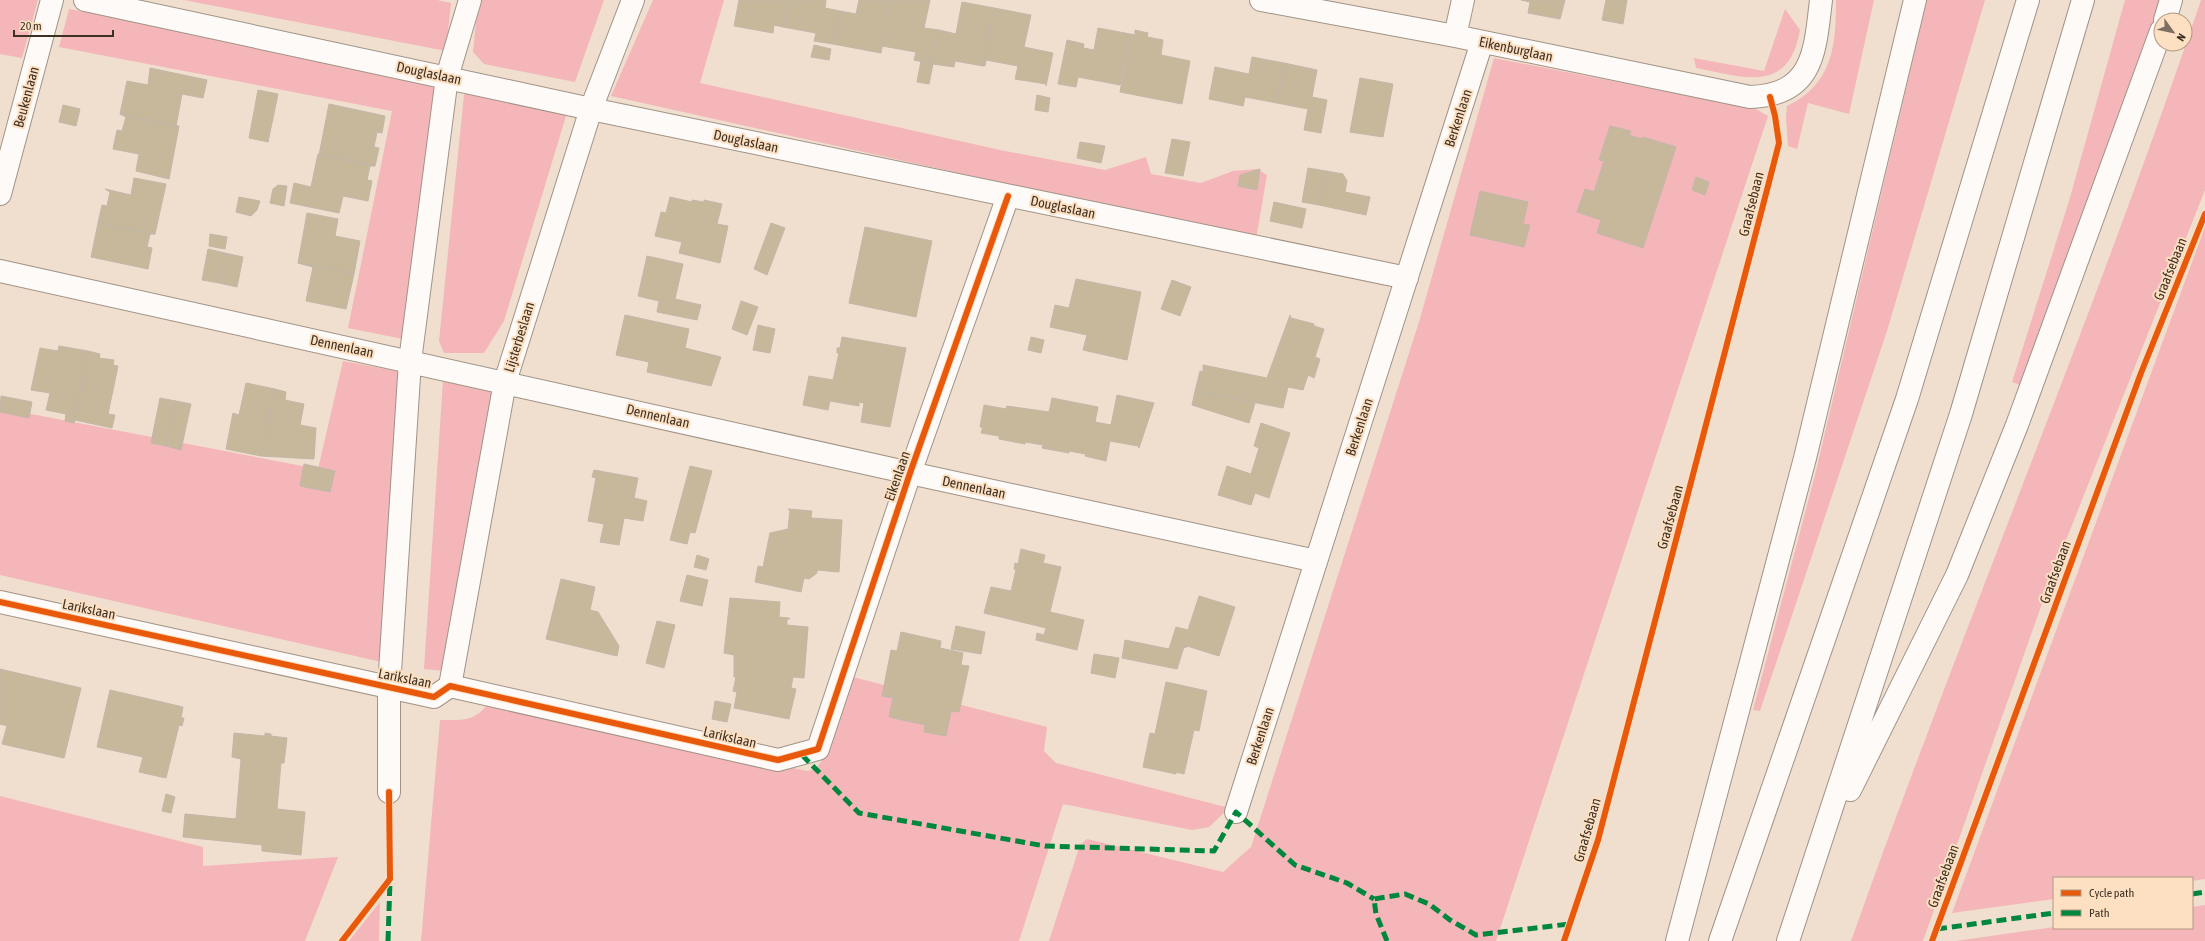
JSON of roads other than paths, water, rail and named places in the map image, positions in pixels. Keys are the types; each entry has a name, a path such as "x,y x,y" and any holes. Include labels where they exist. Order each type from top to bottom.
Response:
{"main road":[{"name":"Beukenlaan","path":"0,194 52,0"},
{"name":"Douglaslaan","path":"85,0 591,109 1407,278"},
{"path":"389,687 410,361 447,77 470,0"},
{"name":"Lijsterbeslaan","path":"450,686 505,382 591,109 634,0"},
{"name":"Eikenburglaan","path":"1262,0 1455,36 1750,97 1770,97 1784,90 1804,74 1812,58 1821,0"},
{"path":"1455,36 1463,0"},
{"path":"1677,941 1805,458 1915,0"},
{"path":"1720,941 1907,399 2028,0"},
{"path":"1788,941 1961,414 2082,0"},
{"path":"2167,12 2171,0"},
{"name":"Berkenlaan","path":"1236,812 1482,42"},
{"path":"1816,859 1957,575 2017,425 2153,52"},
{"name":"Eikenlaan","path":"802,755 818,749 910,473 1008,196"},
{"name":"Dennenlaan","path":"0,271 910,473 1316,561"},
{"name":"Larikslaan","path":"0,602 434,697 450,686 778,760 802,755"},
{"name":"Larikslaan","path":"389,687 389,792"}]}
